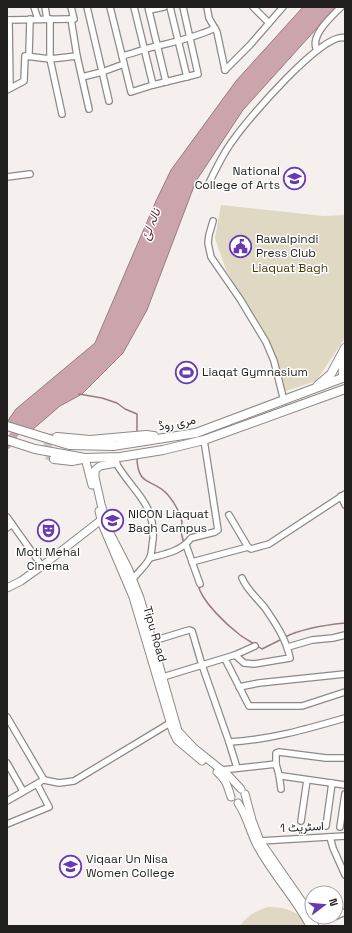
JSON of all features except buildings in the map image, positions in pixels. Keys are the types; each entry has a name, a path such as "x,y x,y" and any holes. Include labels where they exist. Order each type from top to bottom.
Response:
{"main road":[{"path":"310,391 331,374 345,348"},
{"path":"344,378 342,374 345,352"},
{"name":"مری روڈ","path":"7,426 69,445 113,446 129,440 169,438 196,433 344,378"},
{"name":"مری روڈ","path":"7,440 30,448 85,458 130,458 204,440 345,389"},
{"path":"57,437 90,440 129,440"},
{"path":"54,459 78,461 85,458"},
{"name":"Tipu Road","path":"85,458 101,520 133,597 170,723 177,740 224,778 229,788 231,797"},
{"path":"130,458 116,463 100,466 95,470 95,477 101,504 110,532 133,579 140,598 178,731 194,748 222,770 243,791 260,841 304,904"},
{"path":"7,588 21,581 42,566 101,520"},
{"path":"243,791 235,789 232,791 232,801 238,803 243,810 257,846 310,926"},
{"path":"238,803 243,801 243,791"}],"street":[{"path":"34,7 38,19"},
{"path":"45,7 49,19 50,58 62,114"},
{"path":"71,7 74,19 71,19 77,56 89,109"},
{"path":"87,7 109,101"},
{"path":"110,7 131,92 198,74 183,7"},
{"path":"134,7 153,85"},
{"path":"164,7 149,9 166,82"},
{"path":"170,7 187,77"},
{"path":"207,7 209,18 217,32 225,70 283,7"},
{"path":"253,7 269,23"},
{"path":"317,50 315,40 320,30 341,7"},
{"path":"71,19 8,20 8,89 24,81 26,56 50,58 77,56"},
{"path":"30,20 30,54"},
{"path":"122,56 157,46 178,42 215,28"},
{"path":"208,184 218,163 233,139 284,80 317,50 335,38 341,36 345,38"},
{"path":"82,77 124,64"},
{"path":"7,177 30,174"},
{"path":"213,221 208,243 211,257 240,298 266,342 274,361 284,401"},
{"path":"150,558 178,549 186,545 191,538 218,530 204,440"},
{"path":"116,463 125,478 139,493 149,510 153,525 150,558 133,579"},
{"path":"192,562 248,547 251,549 268,544 343,495 345,505"},
{"path":"229,515 248,547"},
{"path":"7,517 10,526 42,566"},
{"path":"186,545 200,584"},
{"path":"235,655 244,663 254,664 290,658 288,647 284,638 265,608 245,585 242,578"},
{"path":"153,641 191,630 237,768"},
{"path":"288,647 312,640 345,635"},
{"path":"163,677 225,659 255,646"},
{"path":"225,659 248,704 251,706 302,706 345,692"},
{"path":"239,687 259,683 345,674"},
{"path":"7,717 44,780"},
{"path":"229,742 250,741 301,731 345,718"},
{"path":"7,801 22,791 44,780 59,783 74,781 170,723"},
{"path":"281,789 276,764 276,753 279,752 326,758 345,758"},
{"path":"7,764 22,791"},
{"path":"222,770 276,764"},
{"path":"279,775 345,785"},
{"path":"301,821 307,780"},
{"path":"326,826 332,783"},
{"path":"7,824 49,807 37,784"},
{"path":"340,827 345,794"},
{"name":"اسٹریٹ 1","path":"260,841 345,836"},
{"path":"330,837 333,848 345,875"}],"green space":[{"name":"Liaquat Bagh","path":"221,205 323,216 345,215 345,336 316,381 286,391 276,359 245,301 226,270 215,238"},
{"path":"268,907 286,909 296,913 304,921 304,925 308,926 240,926 252,914"}],"water":[{"path":"303,7 336,7 243,110 196,181 147,310 123,353 82,394 60,406 25,436 7,428 7,422 16,409 95,343 156,201 171,170 236,81"}],"waterway":[{"path":"79,394 102,398 117,403 125,409 137,414 137,434"},
{"name":"نالہ لئ","path":"7,445 21,424"},
{"path":"137,457 140,474 147,481 163,490 170,498 180,515 182,522 181,532 184,544"},
{"path":"198,585 204,599 216,613 245,639 262,649 282,639"},
{"path":"285,637 307,629 345,623"}],"tunnel":[{"path":"54,437 50,438 48,441 47,455 54,459"}],"place":[{"name":"National College of Arts","path":"295,178"},
{"name":"Rawalpindi Press Club","path":"240,246"},
{"name":"Liaqat Gymnasium","path":"186,372"},
{"name":"NICON Liaquat Bagh Campus","path":"113,521"},
{"name":"Moti Mehal Cinema","path":"48,531"},
{"name":"Viqaar Un Nisa Women College","path":"70,866"}]}
